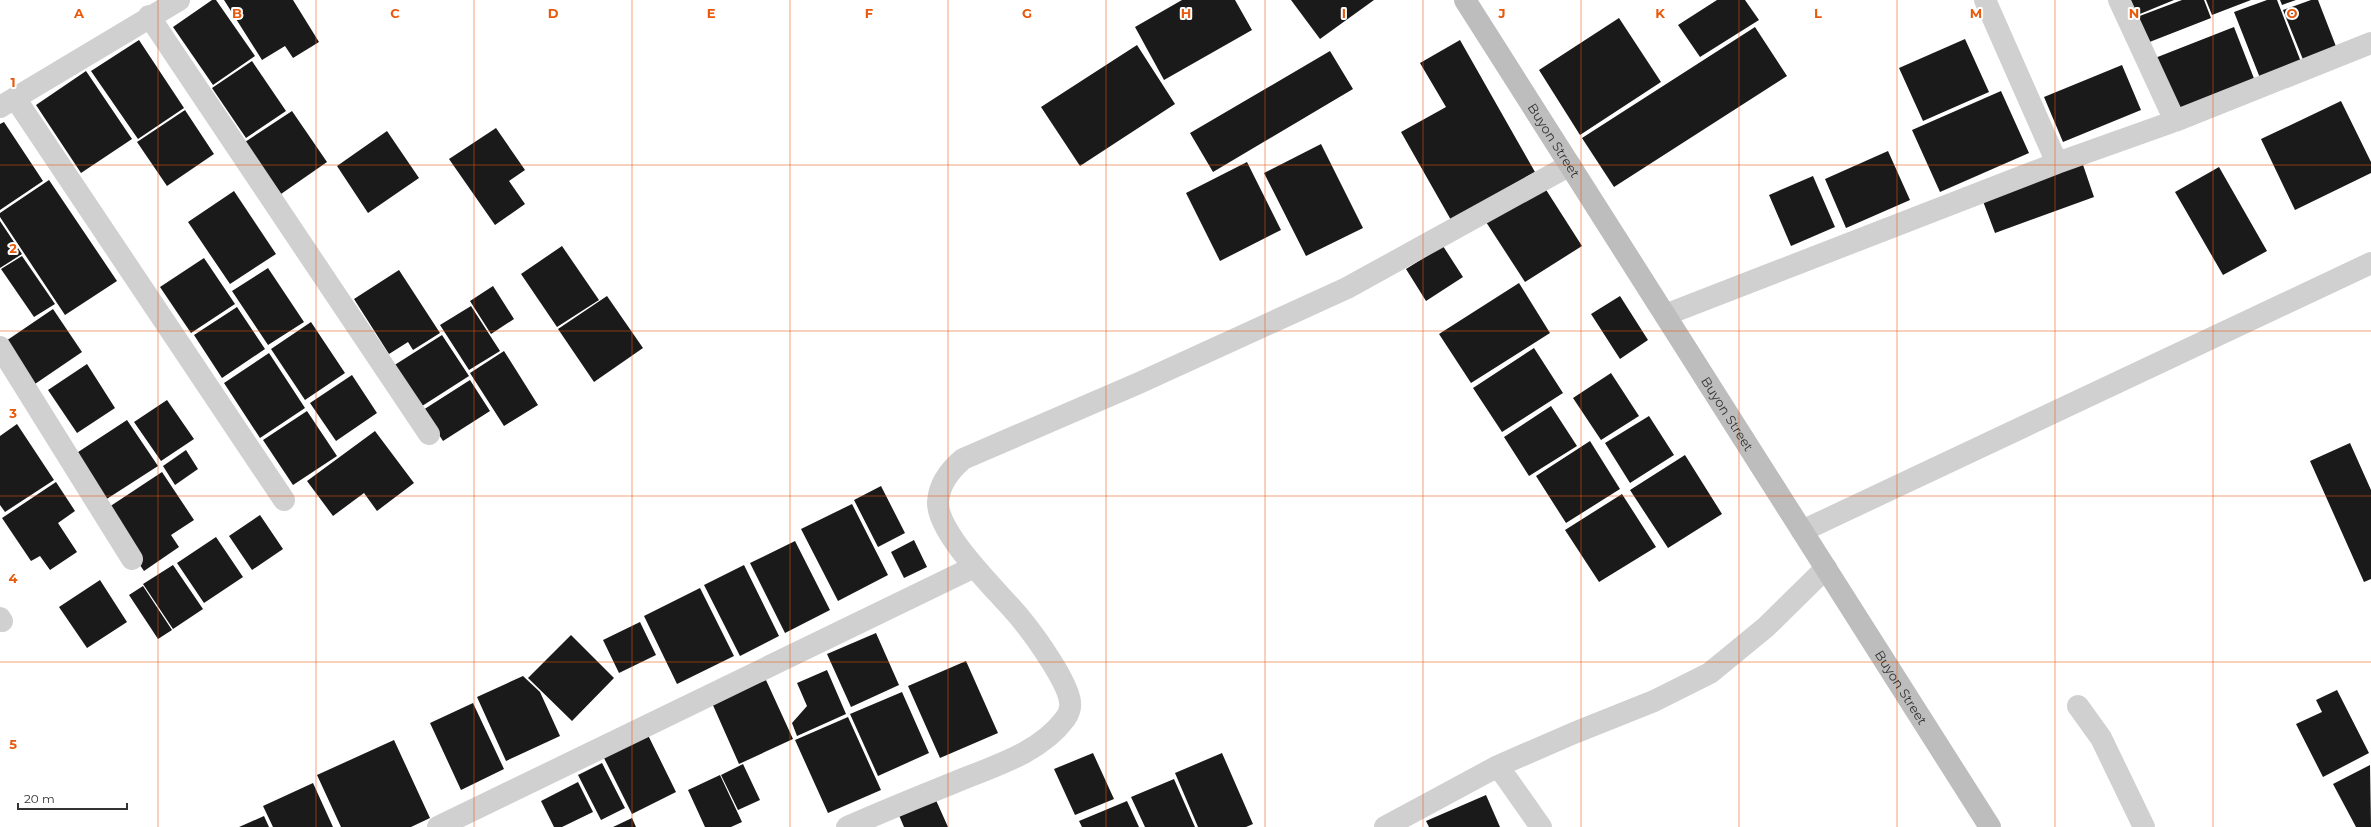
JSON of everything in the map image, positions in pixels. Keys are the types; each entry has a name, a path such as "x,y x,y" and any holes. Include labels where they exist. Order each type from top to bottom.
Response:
{"main road":[{"name":"Buyon Street","path":"1465,0 1990,827"}],"street":[{"path":"179,0 149,16 8,102 284,500"},
{"path":"1985,0 2057,163"},
{"path":"2119,0 2175,121"},
{"path":"149,16 429,434"},
{"path":"1665,315 2057,163 2175,121 2371,43"},
{"path":"847,827 1019,755 1050,735 1066,718 1070,703 1055,668 1021,619 974,567 942,521 938,503 943,483 952,468 963,459 1139,383 1347,288 1570,165"},
{"path":"1802,531 2371,263"},
{"path":"0,347 132,558"},
{"path":"438,827 974,567"},
{"path":"1385,827 1498,766 1574,733 1654,701 1710,673 1766,627 1826,568"},
{"path":"2078,706 2101,738 2144,827"},
{"path":"1498,766 1541,827"}],"building":[{"path":"212,0 216,0 255,56 213,85 173,27"},
{"path":"224,0 293,0 319,42 293,58 285,46 262,60"},
{"path":"1182,0 1235,0 1252,30 1164,80 1135,27"},
{"path":"1291,0 1374,0 1320,39"},
{"path":"1717,0 1745,0 1759,20 1700,57 1678,25"},
{"path":"2129,0 2174,0 2135,16"},
{"path":"2182,0 2204,0 2211,18 2147,43 2137,17"},
{"path":"2206,0 2251,0 2212,15"},
{"path":"2267,0 2277,0 2301,62 2260,78 2234,12"},
{"path":"2280,0 2296,0 2282,5"},
{"path":"2311,0 2318,0 2337,49 2304,62 2283,10"},
{"path":"1619,18 1661,82 1580,135 1539,70"},
{"path":"1755,27 1787,76 1614,187 1582,138"},
{"path":"2234,27 2255,81 2176,111 2155,58"},
{"path":"1965,39 1989,92 1923,121 1899,68"},
{"path":"139,40 184,108 138,139 91,71"},
{"path":"1460,40 1535,172 1451,220 1401,132 1446,107 1420,63"},
{"path":"1137,45 1175,104 1080,166 1041,107"},
{"path":"1330,51 1353,89 1213,172 1190,133"},
{"path":"252,61 286,111 246,138 212,88"},
{"path":"2122,65 2141,110 2063,142 2044,97"},
{"path":"86,71 132,139 81,173 36,105"},
{"path":"2001,91 2029,153 1940,192 1912,130"},
{"path":"2341,101 2371,162 2371,173 2295,210 2261,139"},
{"path":"185,110 214,154 167,186 137,142"},
{"path":"292,111 327,162 281,194 245,142"},
{"path":"4,122 43,181 0,210 0,124"},
{"path":"496,128 525,170 509,181 525,204 495,225 449,159"},
{"path":"387,131 419,178 368,213 337,166"},
{"path":"1321,144 1363,228 1306,256 1264,173"},
{"path":"1888,151 1910,200 1846,228 1825,179"},
{"path":"2081,159 2094,197 1995,233 1981,196"},
{"path":"1247,162 1281,230 1220,261 1186,193"},
{"path":"2219,167 2267,251 2223,275 2175,192"},
{"path":"1813,176 1835,227 1791,246 1769,195"},
{"path":"49,180 117,281 65,315 0,217 0,213"},
{"path":"1543,185 1582,246 1525,282 1486,222"},
{"path":"234,191 276,254 230,284 188,222"},
{"path":"0,221 22,254 0,268"},
{"path":"562,246 599,300 557,327 521,274"},
{"path":"1443,246 1463,277 1426,301 1406,269"},
{"path":"22,256 55,304 34,317 1,269"},
{"path":"204,258 235,304 191,333 160,287"},
{"path":"268,268 304,322 268,345 232,291"},
{"path":"399,270 440,333 413,350 408,342 389,354 354,299"},
{"path":"1519,283 1550,333 1471,383 1439,334"},
{"path":"493,286 514,319 491,334 470,301"},
{"path":"607,296 643,348 594,382 558,329"},
{"path":"1620,296 1648,340 1620,359 1591,314"},
{"path":"471,306 500,351 469,370 440,325"},
{"path":"237,307 265,349 222,378 194,335"},
{"path":"53,309 82,352 32,386 3,343"},
{"path":"311,322 345,373 305,400 271,349"},
{"path":"442,335 469,376 419,408 393,366"},
{"path":"1534,348 1563,393 1502,432 1473,388"},
{"path":"504,351 538,405 504,426 470,373"},
{"path":"269,353 305,408 260,438 224,383"},
{"path":"87,364 115,408 77,433 48,390"},
{"path":"1611,373 1639,416 1601,440 1573,398"},
{"path":"352,375 377,413 336,441 310,403"},
{"path":"470,380 490,411 443,441 423,410"},
{"path":"167,400 194,439 161,461 134,422"},
{"path":"1551,406 1577,446 1529,476 1504,437"},
{"path":"307,411 337,456 293,485 263,440"},
{"path":"1649,416 1674,455 1630,483 1605,443"},
{"path":"127,420 158,466 102,502 72,456"},
{"path":"17,424 54,480 5,512 0,505 0,436"},
{"path":"375,431 414,483 377,511 364,493 333,516 307,481"},
{"path":"1590,441 1620,489 1566,523 1536,476"},
{"path":"2350,443 2371,490 2371,579 2364,582 2310,461"},
{"path":"186,450 198,469 175,485 163,466"},
{"path":"1685,455 1722,514 1668,548 1630,490"},
{"path":"162,472 194,520 171,535 179,547 144,571 103,511"},
{"path":"56,482 75,511 58,523 77,552 50,570 40,556 31,561 2,518"},
{"path":"881,486 905,533 878,547 854,500"},
{"path":"1622,494 1656,547 1599,582 1565,530"},
{"path":"852,504 888,575 838,601 801,529"},
{"path":"260,515 283,549 252,570 229,536"},
{"path":"216,537 243,577 204,603 177,563"},
{"path":"914,540 927,567 904,578 891,552"},
{"path":"795,541 830,610 785,633 750,563"},
{"path":"173,565 203,609 173,629 143,584"},
{"path":"744,565 779,636 740,656 704,585"},
{"path":"100,580 127,622 87,648 59,607"},
{"path":"143,586 172,630 158,639 129,595"},
{"path":"700,588 734,656 677,684 644,616"},
{"path":"640,622 656,655 619,673 603,640"},
{"path":"876,633 899,685 851,707 827,654"},
{"path":"571,635 614,678 572,721 528,678"},
{"path":"966,661 998,733 940,758 908,686"},
{"path":"827,670 846,714 797,736 792,723 807,706 797,683"},
{"path":"523,676 540,692 560,736 506,761 477,697"},
{"path":"766,680 793,739 739,764 712,703"},
{"path":"2337,690 2369,753 2323,777 2296,724 2322,712 2316,700"},
{"path":"902,692 929,753 878,776 850,714"},
{"path":"473,703 504,769 461,790 430,723"},
{"path":"848,717 881,790 828,813 795,740"},
{"path":"646,731 676,792 632,814 601,752"},
{"path":"394,740 430,818 411,827 341,827 317,775"},
{"path":"1093,753 1114,799 1075,815 1054,769"},
{"path":"1222,753 1253,824 1246,827 1198,827 1175,773"},
{"path":"602,763 625,808 601,820 578,775"},
{"path":"743,764 760,800 738,810 721,775"},
{"path":"2370,765 2371,827 2356,827 2333,784"},
{"path":"720,775 742,822 731,827 705,827 688,790"},
{"path":"1174,779 1195,827 1145,827 1131,797"},
{"path":"578,782 593,812 562,827 554,827 541,801"},
{"path":"313,783 333,827 273,827 263,806"},
{"path":"1486,795 1500,827 1429,827 1426,821"},
{"path":"935,798 948,827 904,827 898,813"},
{"path":"1127,801 1139,827 1082,827 1079,821"},
{"path":"264,816 269,827 239,827"},
{"path":"632,818 636,827 613,827"}]}
